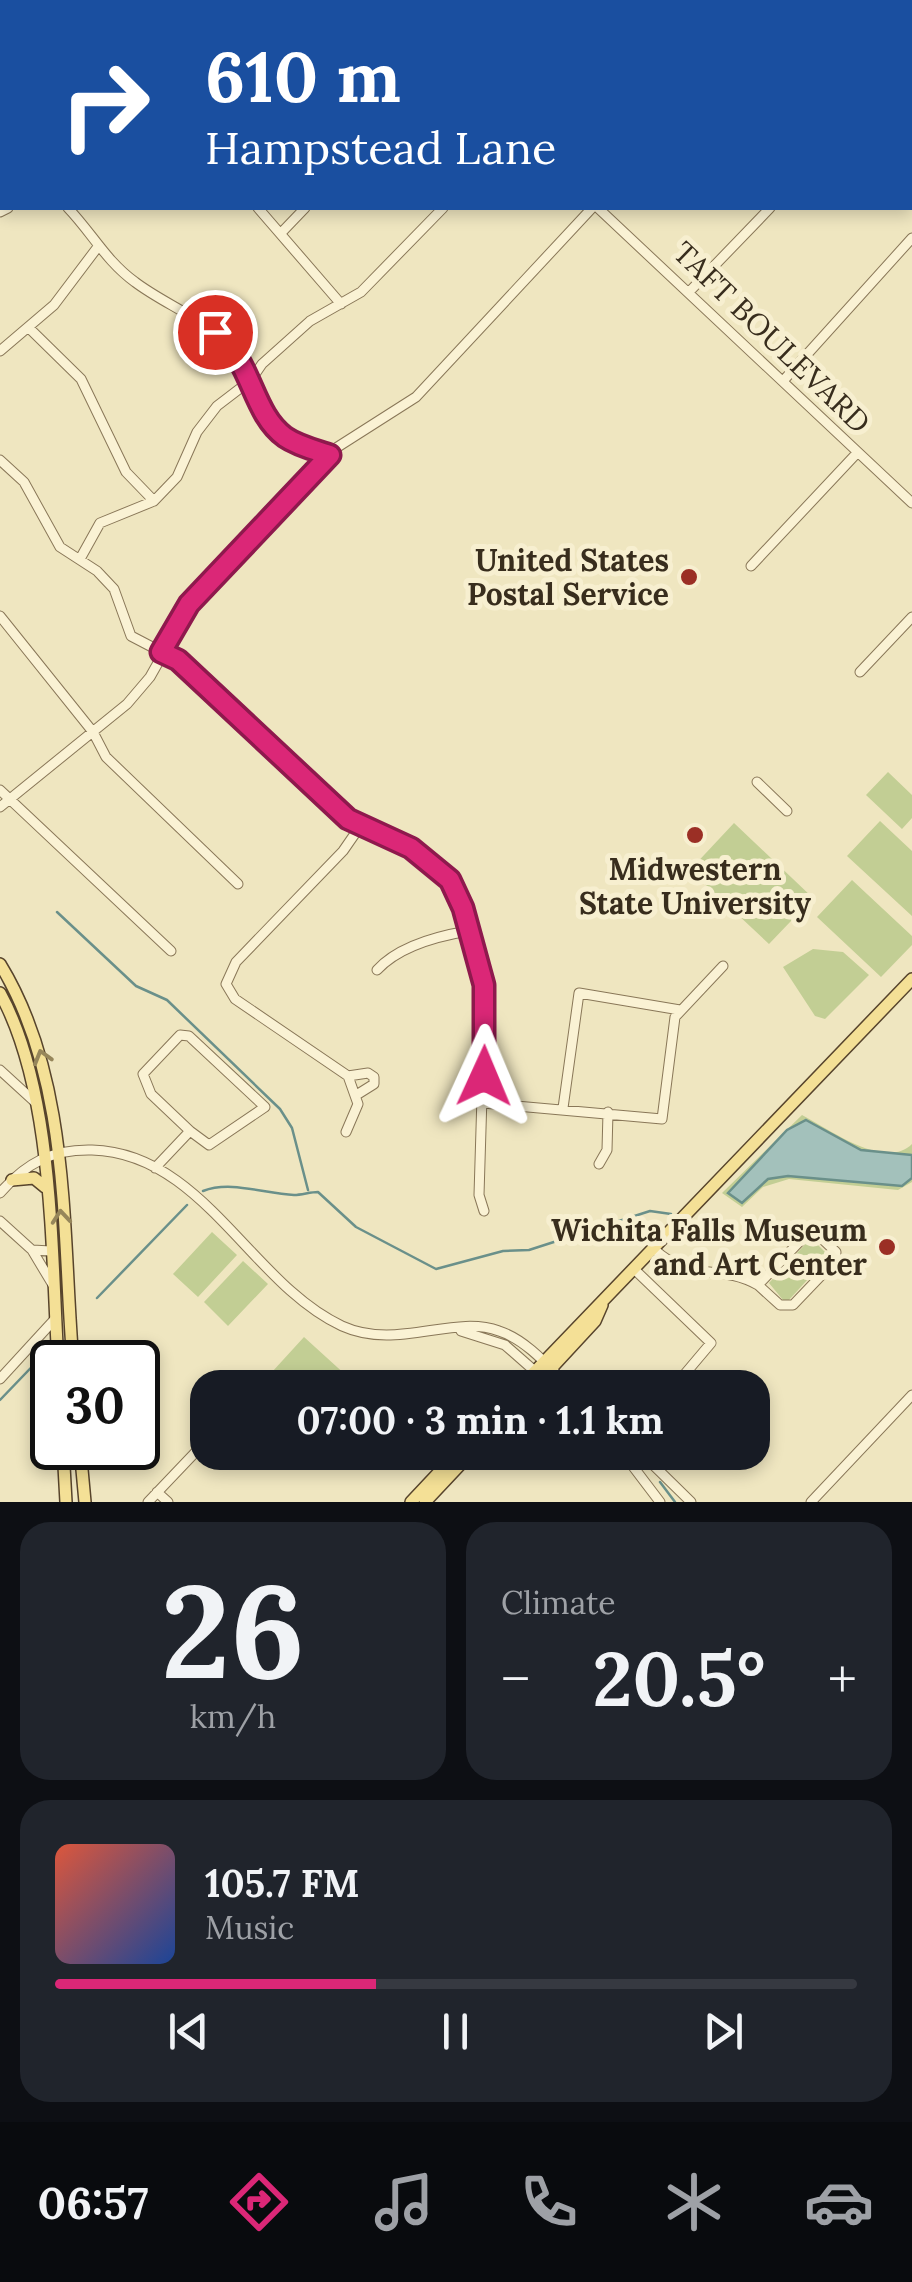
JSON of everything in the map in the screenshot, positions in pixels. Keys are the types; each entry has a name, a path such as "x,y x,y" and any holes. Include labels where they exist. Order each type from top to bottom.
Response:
{"main road":[{"path":"0,964 44,1064 56,1153 57,1250 53,1285 56,1340"},
{"path":"543,1369 595,1321 602,1304 912,979"},
{"path":"13,987 0,995 22,1044 36,1104 45,1187 71,1340"},
{"path":"12,1180 34,1178 45,1187"},
{"path":"64,1470 66,1502"},
{"path":"82,1470 85,1502"},
{"path":"425,1502 446,1470"},
{"path":"411,1502 451,1470"}],"street":[{"path":"69,210 97,248 132,280 223,338 252,380 256,401 279,432 330,455"},
{"path":"260,210 341,304"},
{"path":"281,234 303,210"},
{"path":"80,559 100,524 154,500 177,477 197,432 217,406 252,380 262,364 310,321 361,292 441,210"},
{"path":"0,807 127,704 150,676 189,604 354,433 397,412 416,397 593,210"},
{"name":"TAFT BOULEVARD","path":"597,210 912,503"},
{"path":"688,292 768,210"},
{"path":"783,381 912,238"},
{"path":"0,351 68,290 97,248"},
{"path":"29,328 89,391 126,472 154,500"},
{"path":"751,566 857,453"},
{"path":"0,460 30,492 54,540 119,596 131,636 178,660 348,819 387,834 438,868 454,886 485,997 479,1195 484,1210"},
{"path":"0,616 93,732 106,757 238,884"},
{"path":"860,672 912,617"},
{"path":"757,782 788,812"},
{"path":"0,790 172,951"},
{"path":"358,1094 348,1076 235,999 226,984 236,962 343,851 361,825"},
{"path":"377,970 385,961 431,940 468,931"},
{"path":"483,1103 662,1119 672,1026 680,1010 723,966"},
{"path":"563,1108 579,993 680,1010"},
{"path":"180,1034 189,1036 266,1107 209,1145 190,1131 151,1094 142,1074 180,1034"},
{"path":"0,1070 36,1104"},
{"path":"346,1132 358,1094 374,1084 374,1077 348,1076"},
{"path":"599,1164 606,1150 608,1112"},
{"path":"155,1168 190,1131"},
{"path":"0,1193 42,1158 56,1153 105,1150 155,1168 180,1184 306,1301 334,1322 384,1336 458,1330 505,1346 543,1369"},
{"path":"0,1221 32,1250 53,1285"},
{"path":"654,1249 686,1272 724,1271 758,1285 780,1306 793,1305 835,1261 836,1252 816,1233 807,1235 758,1285"},
{"path":"32,1250 57,1250"},
{"path":"635,1270 711,1342 688,1370"},
{"path":"1,1375 55,1319"},
{"path":"810,1502 912,1395"},
{"path":"148,1502 190,1458"},
{"path":"636,1470 660,1502"},
{"path":"658,1470 691,1502"},
{"path":"157,1492 168,1502"}],"green space":[{"path":"888,772 912,795 912,818 902,829 866,795"},
{"path":"880,821 912,851 912,916 847,856"},
{"path":"734,823 813,898 769,944 690,870"},
{"path":"852,880 912,936 912,945 881,977 817,917"},
{"path":"813,949 843,952 869,975 825,1019 815,1016 783,967"},
{"path":"802,1115 872,1150 901,1151 912,1144 912,1182 898,1190 789,1179 763,1187 742,1207 722,1193"},
{"path":"212,1232 237,1255 198,1297 173,1274"},
{"path":"811,1238 829,1256 788,1301 783,1300 769,1283"},
{"path":"243,1261 268,1284 228,1326 204,1302"},
{"path":"304,1337 340,1370 274,1370"}],"water":[{"path":"806,1120 861,1150 912,1155 912,1178 902,1186 788,1176 768,1179 742,1203 728,1193 787,1130"}],"waterway":[{"path":"57,912 136,986 167,1000 280,1109 292,1128 308,1190"},
{"path":"203,1191 225,1187 294,1195 318,1192 356,1227 436,1269 503,1251 529,1250 650,1211 671,1214"},
{"path":"97,1298 187,1205"},
{"path":"0,1400 30,1369"},
{"path":"660,1482 675,1502"}],"place":[{"name":"United States Postal Service","path":"689,577"},
{"name":"Midwestern State University","path":"695,835"},
{"name":"Wichita Falls Museum and Art Center","path":"887,1247"}],"route":[{"path":"215,332 231,347 252,380 256,401 279,432 330,455 189,604 161,652 178,660 348,819 411,848 450,880 463,908 484,985 484,1076"}]}
